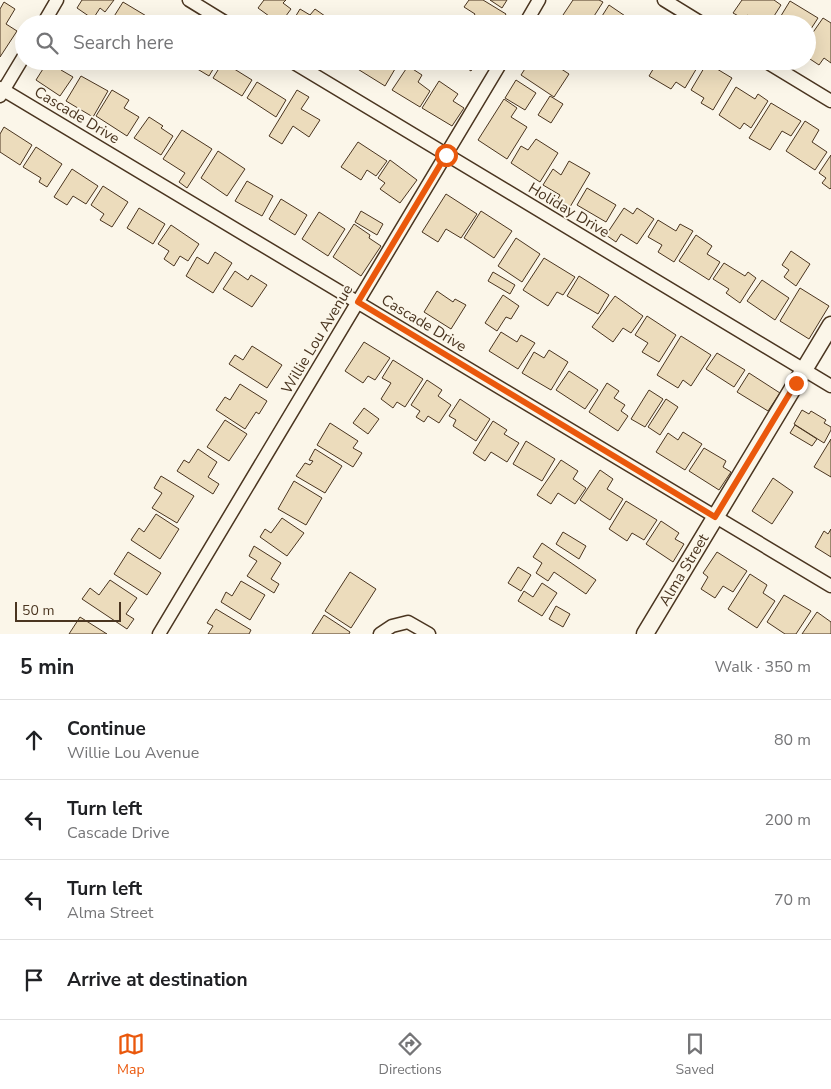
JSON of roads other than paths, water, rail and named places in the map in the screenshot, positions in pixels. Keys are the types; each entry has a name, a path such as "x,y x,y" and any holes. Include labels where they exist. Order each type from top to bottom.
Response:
{"street":[{"path":"48,15 57,0"},
{"path":"189,0 213,15"},
{"path":"530,15 539,0"},
{"path":"664,0 688,15"},
{"path":"1,91 15,70"},
{"name":"Holiday Drive","path":"306,70 831,386"},
{"name":"Willie Lou Avenue","path":"159,634 497,70"},
{"path":"781,70 831,101"},
{"name":"Cascade Drive","path":"1,91 358,302 831,586"},
{"name":"Alma Street","path":"645,634 831,324"},
{"path":"380,634 392,626 408,622 429,634"}]}
